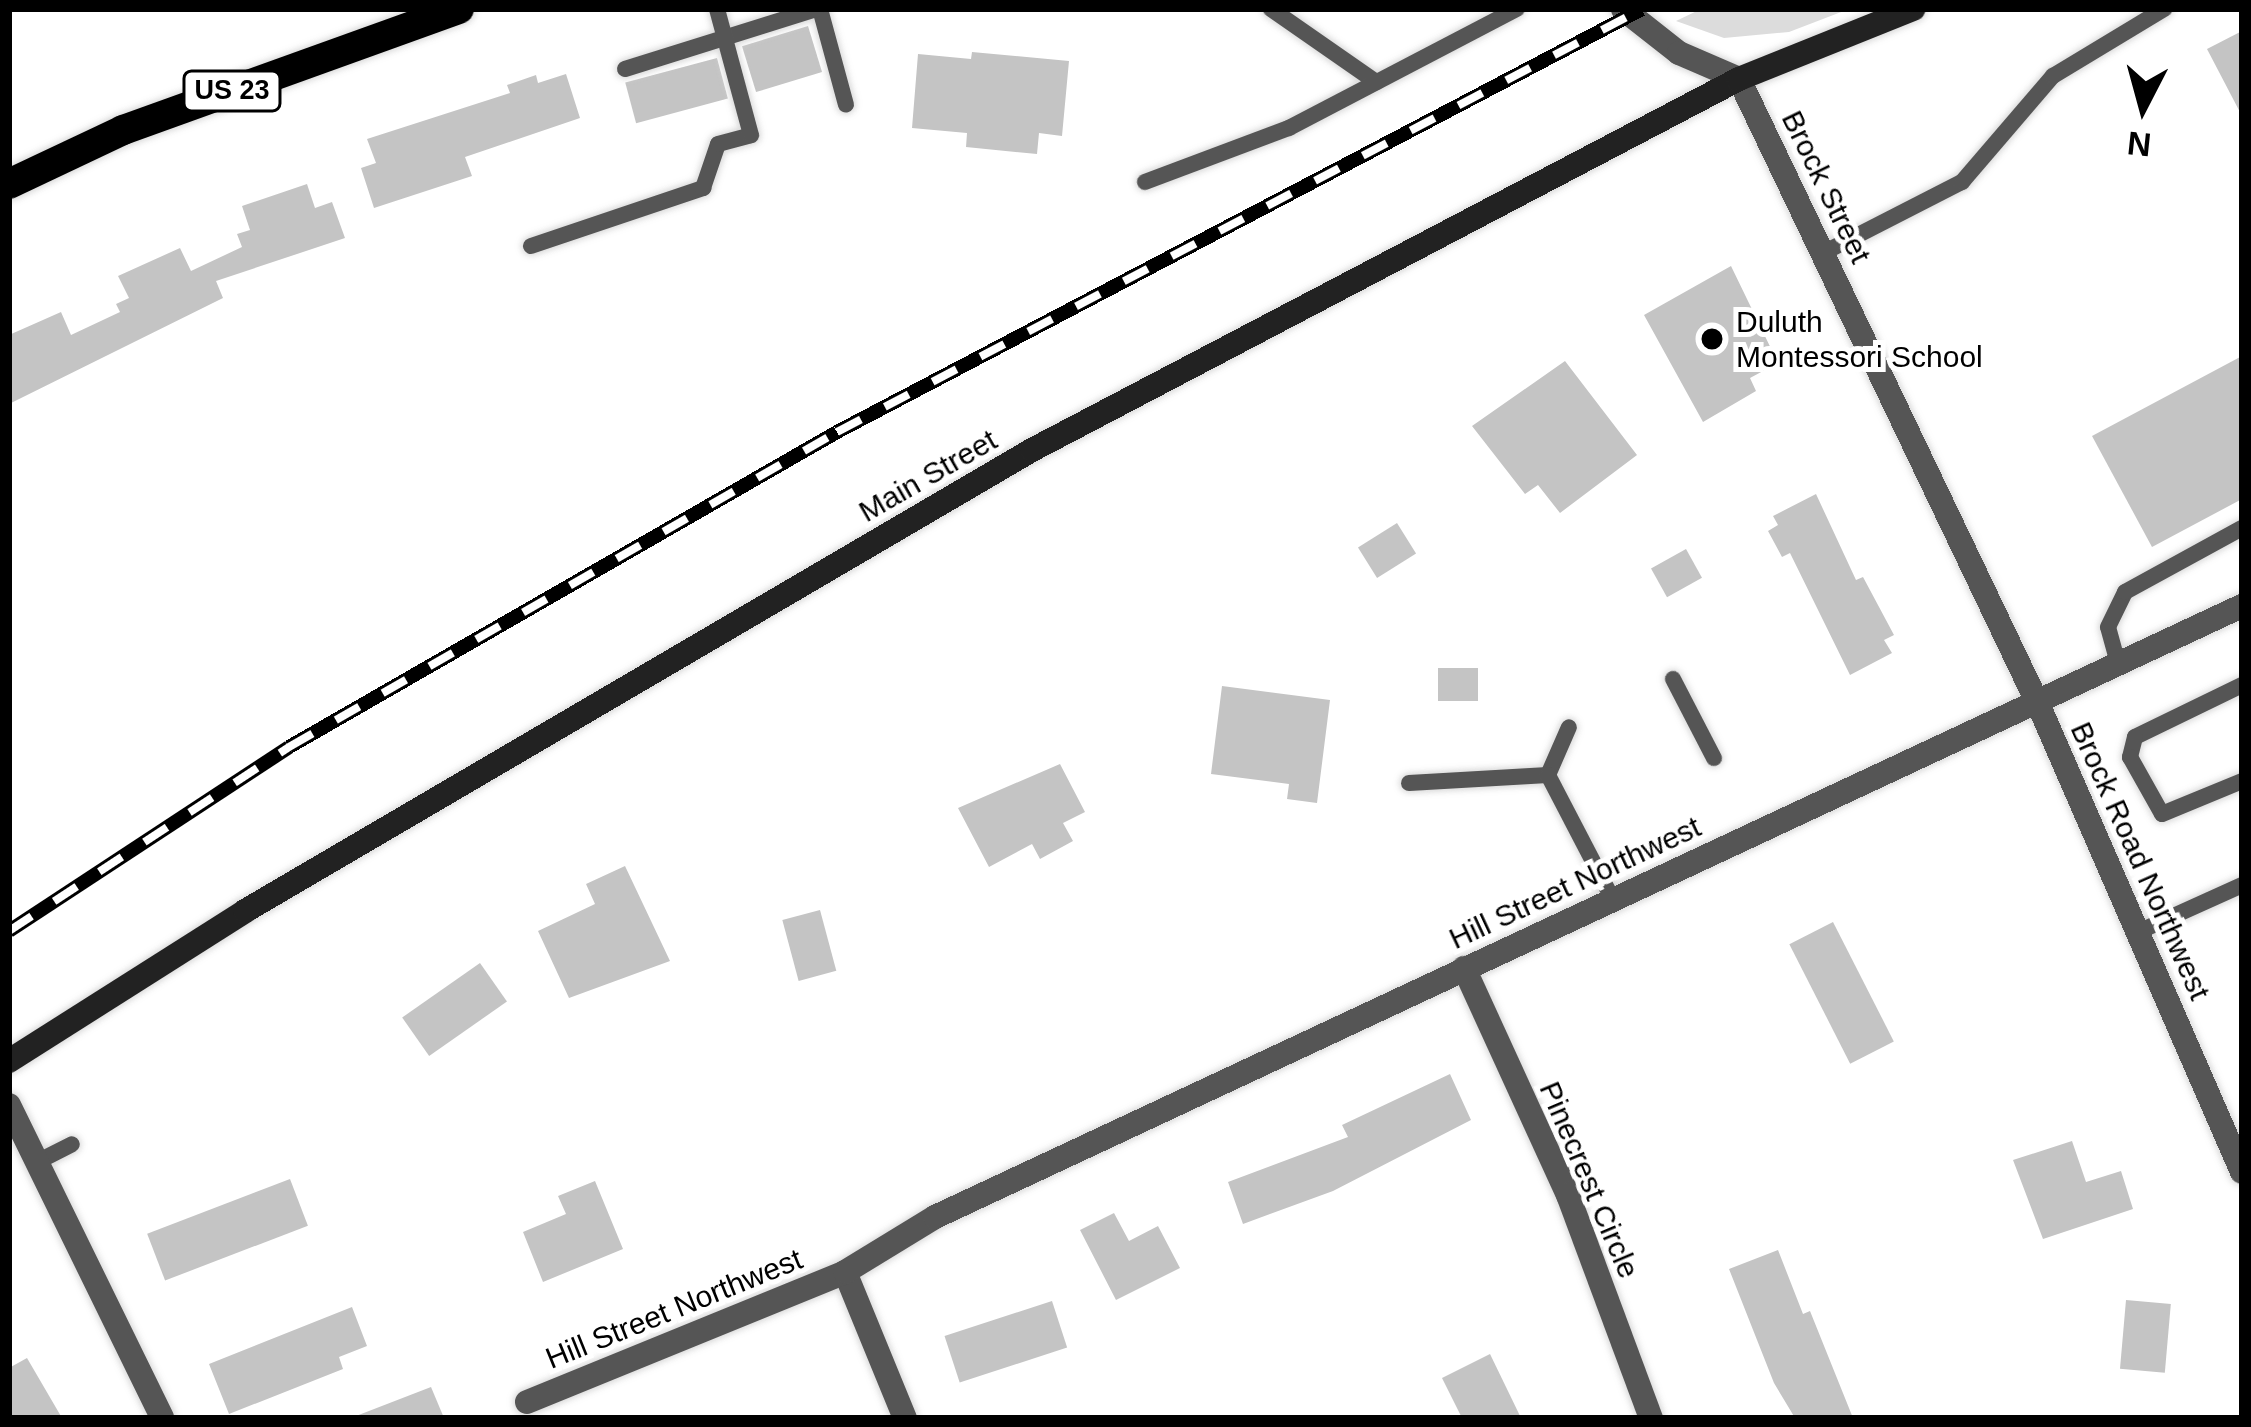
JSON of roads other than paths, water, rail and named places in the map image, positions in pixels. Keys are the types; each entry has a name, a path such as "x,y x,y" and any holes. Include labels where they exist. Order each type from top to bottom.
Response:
{"main road":[{"name":"US 23","path":"9,184 123,130 459,9"}],"street":[{"path":"1623,9 1678,53 1739,79"},
{"name":"Main Street","path":"9,1061 245,911 1032,450 1739,79 1913,9"},
{"name":"Brock Street","path":"1739,79 2039,706"},
{"name":"Hill Street Northwest","path":"526,1402 845,1272 935,1216 1612,898 2039,706 2242,606"},
{"name":"Brock Road Northwest","path":"2039,706 2242,1172"},
{"name":"Pinecrest Circle","path":"1464,968 1568,1195 1651,1418"},
{"path":"9,1105 163,1418"},
{"path":"845,1272 905,1418"}],"lane":[{"path":"531,245 703,188 718,144 751,135 717,9"},
{"path":"626,69 818,9 846,105"},
{"path":"1271,9 1376,82"},
{"path":"1144,182 1289,128 1517,9"},
{"path":"1825,253 1962,182 2053,76 2164,9"},
{"path":"2119,667 2108,627 2125,592 2242,528"},
{"path":"1673,679 1714,758"},
{"path":"2242,685 2135,737 2130,757 2162,814 2242,781"},
{"path":"1548,775 1569,728"},
{"path":"1548,775 1612,898"},
{"path":"1409,783 1548,775"},
{"path":"2138,932 2242,885"},
{"path":"38,1162 72,1144"}],"railway":[{"path":"9,931 289,747 837,432 1642,9"}],"place":[{"name":"Duluth Montessori School","path":"1712,339"}]}
